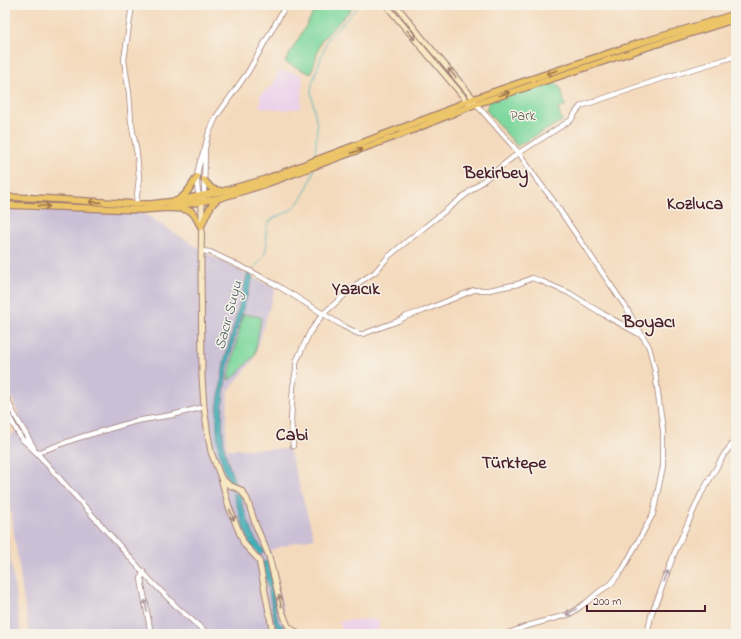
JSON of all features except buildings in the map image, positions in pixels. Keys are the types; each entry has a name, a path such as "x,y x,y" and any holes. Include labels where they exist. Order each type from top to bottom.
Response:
{"main road":[{"path":"386,5 467,101"},
{"path":"396,5 475,101"},
{"path":"167,208 320,164 408,132 516,84 636,44 736,14"},
{"path":"5,197 136,204 176,202 201,198 220,198 264,185 309,166 326,157 441,113 467,101 475,101 736,19"},
{"path":"176,202 187,192 197,177"},
{"path":"204,180 212,189 223,191"},
{"path":"201,198 202,377 204,407 211,452 229,507 244,544 259,560 272,628 277,634"},
{"path":"200,228 206,215 216,200 220,198"},
{"path":"5,205 141,210 167,208 183,209 191,211 200,228"},
{"path":"220,478 234,488 241,490 247,499 256,526 269,556 282,611 288,626 298,634"},
{"path":"226,498 228,493 234,488"}],"street":[{"path":"132,5 124,60 139,178 136,204"},
{"path":"201,198 204,180 205,148 208,135 216,117 248,72 286,5"},
{"path":"293,446 291,420 296,362 310,332 323,314 357,284 375,272 389,256 519,153 571,120 581,106 736,56"},
{"path":"475,101 519,153 574,230 621,299 643,335 649,347 655,371 664,431 663,466 653,514 623,570 611,584 570,614 508,633"},
{"path":"201,198 197,177 201,156 205,148"},
{"path":"201,251 210,252 253,272 359,334 363,334 398,321 407,316 474,290 489,290 518,284 532,278 569,293 603,314 643,335"},
{"path":"5,393 13,412 37,453"},
{"path":"37,453 78,438 136,421 172,415 204,407"},
{"path":"5,409 21,438 37,453 180,610 208,634"},
{"path":"647,634 652,612 674,554 701,494 725,453 736,440"},
{"path":"143,571 141,579 151,634"}],"shaded area":[{"path":"280,70 303,75 301,108 283,110 260,107 260,95 273,85"},
{"path":"5,210 138,210 210,255 275,289 254,359 228,392 226,449 289,449 314,538 270,550 286,622 300,634 29,634 5,474 5,442 22,424 5,380"},
{"path":"5,520 21,634 5,634"},
{"path":"370,619 380,622 376,634 343,634 339,621"}],"green space":[{"path":"318,5 355,5 321,41 311,74 285,62"},
{"name":"Park","path":"553,80 561,89 565,106 558,109 562,121 517,146 486,110 489,101"},
{"path":"243,314 261,317 255,355 235,376 228,380"}],"water":[{"path":"248,273 253,277 230,360 225,382 223,403 222,425 224,446 235,484 230,482 224,469 220,451 217,410 224,363"},
{"path":"234,493 241,494 242,504 255,539 265,551 259,555 250,543"},
{"path":"267,560 273,586 278,622 292,634 284,634 275,624 262,563"}],"waterway":[{"name":"Sacır Suyu","path":"315,158 317,126 311,91 312,84 329,37 360,5"},
{"name":"Sacır Suyu","path":"253,269 264,255 266,246 266,230 268,224 275,218 289,211 298,203 311,180 314,169"},
{"name":"Sacır Suyu","path":"217,412 216,431 218,447 228,481"},
{"name":"Sacır Suyu","path":"230,487 249,544 259,554 263,562"},
{"name":"Sacır Suyu","path":"278,628 283,634"}],"district":[{"name":"Bekirbey","path":"496,172"},
{"name":"Kozluca","path":"695,203"},
{"name":"Yazıcık","path":"356,288"},
{"name":"Boyacı","path":"649,321"},
{"name":"Cabi","path":"292,434"},
{"name":"Türktepe","path":"514,462"}]}
